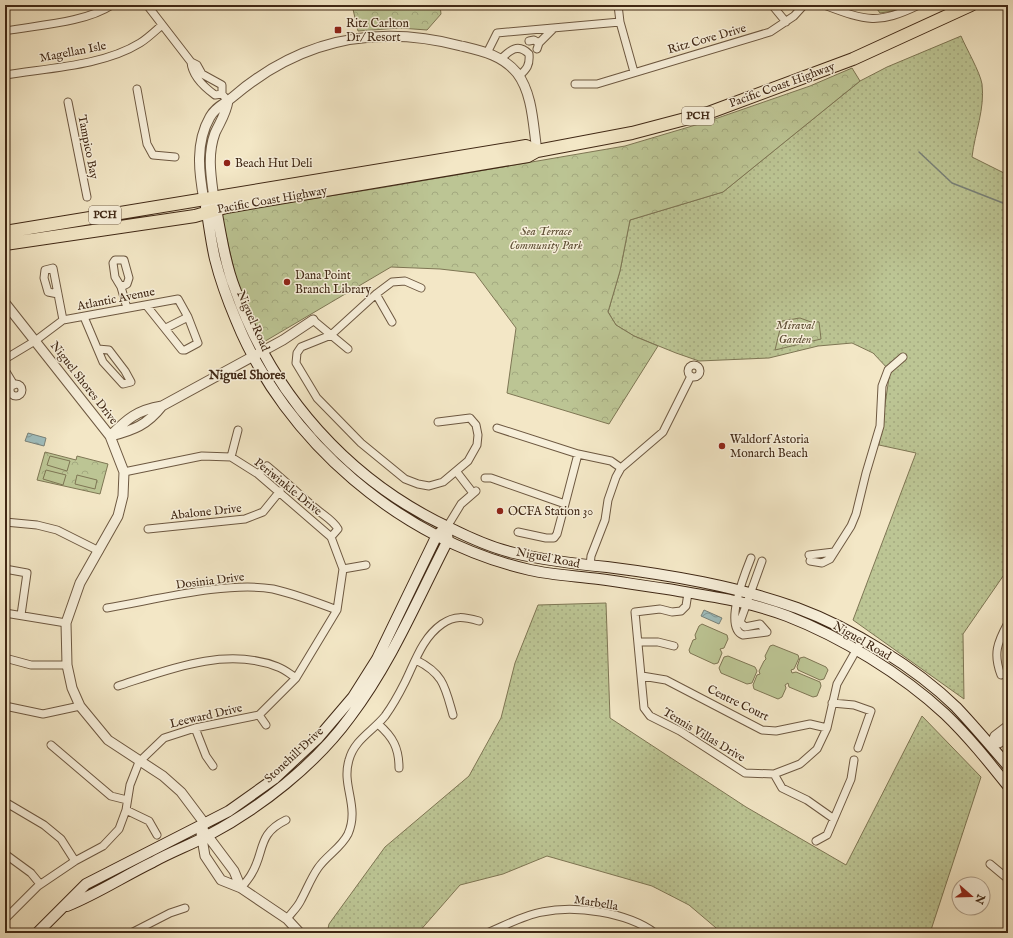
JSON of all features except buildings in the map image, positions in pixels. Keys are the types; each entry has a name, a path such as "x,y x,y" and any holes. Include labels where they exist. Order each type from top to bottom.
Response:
{"highway":[{"name":"Pacific Coast Highway","path":"5,232 192,200 210,205 378,175 528,156 537,151 632,133 708,113 853,59 971,5"},
{"name":"Pacific Coast Highway","path":"5,244 196,216 210,205"}],"main road":[{"name":"Niguel Road","path":"210,205 234,288 258,353 280,402 303,430 362,488 386,505 462,548 495,560 531,570 724,597 787,616 834,637 915,689 944,714 982,753 1008,786"},
{"name":"Niguel Road","path":"258,353 331,445 368,478 419,513 472,538 512,552 745,592 798,608 845,629 908,668 939,692 956,708 991,745 1008,766"},
{"name":"Stonehill Drive","path":"37,933 86,884 202,826 247,800 274,779 318,738 352,697 377,659 437,534 447,527"},
{"path":"447,527 448,540"},
{"name":"Stonehill Drive","path":"61,908 88,897 139,869 205,837 262,802 288,782 322,750 350,718 383,670 448,540"},
{"path":"982,753 991,745"}],"street":[{"path":"5,30 97,14 112,5"},
{"path":"147,5 191,62 197,65 200,76 206,88 215,95 222,94"},
{"path":"618,5 620,22 634,72"},
{"path":"772,5 786,22"},
{"name":"Ritz Cove Drive","path":"575,84 596,84 770,32 786,22 804,5"},
{"path":"824,5 865,19 877,19 898,15 919,5"},
{"path":"487,53 497,33 545,30 620,22"},
{"name":"Magellan Isle","path":"5,76 96,60 119,53 140,43 162,25"},
{"path":"501,59 512,49 532,47 553,29"},
{"path":"519,76 529,64 532,47 545,30"},
{"path":"210,205 200,173 200,148 210,117 217,107 228,102 266,74 289,61 327,44 359,37 397,35 429,38 487,53 501,59 519,76 528,94 537,151"},
{"path":"200,76 213,79 222,85 222,94 228,102"},
{"path":"206,88 213,79"},
{"path":"137,89 147,144 150,151 153,155 175,158"},
{"name":"Tampico Bay","path":"68,102 87,197"},
{"path":"421,288 405,282 392,282 376,294 331,335 306,344 297,353 296,363 317,398 360,443 405,480 429,486 443,482 468,461 477,445 478,435 476,425 470,418 438,422"},
{"path":"121,287 126,308"},
{"path":"58,294 63,320"},
{"path":"376,294 392,322"},
{"name":"Atlantic Avenue","path":"5,359 35,341 63,320 178,299 188,317 198,343 184,351 166,328"},
{"name":"Niguel Shores Drive","path":"5,302 110,436 124,472 123,496 118,516 80,583 66,623 67,665 72,688 80,706 108,740 139,762 163,776 182,792 202,826"},
{"path":"146,305 166,328 188,317"},
{"path":"84,317 103,362 123,384 131,382 125,371 109,350 98,350"},
{"path":"110,436 124,422 145,409 162,406 258,353 313,320 348,349"},
{"path":"809,558 834,552 851,526 856,514 880,426 882,386 888,370 903,357"},
{"path":"5,370 14,385"},
{"path":"590,566 591,556 605,520 610,491 621,468 663,432 691,376"},
{"path":"497,428 578,454 611,461 621,468"},
{"path":"231,458 238,430"},
{"path":"518,532 546,538 554,538 558,534 578,454"},
{"name":"Periwinkle Drive","path":"124,472 202,456 231,458 258,474 280,491 331,537 343,569"},
{"path":"258,474 267,466 294,488 335,524 338,529 331,537"},
{"name":"Stonehill Drive","path":"447,527 461,504 474,492 456,471"},
{"path":"485,478 491,478 565,504"},
{"name":"Abalone Drive","path":"148,529 245,519 263,512 280,491"},
{"path":"5,522 37,525 57,530 99,550"},
{"path":"742,602 740,618 742,626 748,627 760,624 767,632 747,636 739,633 734,625 734,619 745,592 751,558"},
{"path":"745,592 762,561"},
{"path":"343,569 366,565"},
{"path":"5,569 27,573 21,615"},
{"name":"Leeward Drive","path":"6,916 40,884 75,861 103,846 119,829 126,810 130,786 139,762 164,738 196,728 259,715 296,678 337,610 343,569"},
{"name":"Dosinia Drive","path":"107,608 214,590 247,587 272,589 300,596 337,610"},
{"name":"Tennis Villas Drive","path":"688,593 686,606 681,611 672,612 660,609 635,612 644,708 650,716 680,731 745,773 774,774 800,764 817,750 827,728 837,684 862,640"},
{"path":"5,613 66,623"},
{"path":"287,919 301,901 319,866 340,846 347,836 352,822 353,812 346,771 349,758 355,745 378,724 396,700 424,642 432,632 442,623 451,618 460,616 479,621"},
{"path":"1005,673 996,661 997,649 1001,636 1008,623"},
{"path":"639,642 658,642 674,646"},
{"path":"5,658 31,665 67,665"},
{"path":"118,686 174,667 227,659 257,661 279,667 296,678"},
{"path":"416,660 429,667 440,677 453,715"},
{"name":"Centre Court","path":"642,676 666,680 762,730 776,731 810,724 827,728"},
{"path":"832,703 854,705 872,711 858,748"},
{"path":"5,706 43,714 80,706"},
{"path":"259,715 266,725"},
{"path":"378,724 390,734 396,744 399,756 399,768"},
{"path":"991,745 994,736 1008,726"},
{"path":"196,728 206,756 213,766"},
{"path":"991,745 999,743 1008,735"},
{"path":"51,745 111,796 127,800"},
{"path":"816,841 827,835 851,779 854,760"},
{"path":"774,774 782,788 807,800 834,819"},
{"path":"5,802 44,824 62,840 75,861"},
{"path":"126,810 149,821 157,835"},
{"path":"240,888 252,873 266,835 276,825 286,820"},
{"path":"202,826 205,837 205,856 221,880 240,888 287,919 300,933"},
{"path":"205,837 234,871 240,888"},
{"path":"5,854 31,873 40,884"},
{"path":"990,864 1008,878"},
{"path":"131,933 184,908"},
{"name":"Marbella","path":"487,933 541,912 573,909 612,914 647,927 655,933"}],"green space":[{"path":"352,5 440,5 441,14 427,30 400,28 358,31"},
{"path":"874,5 909,5 899,10 880,13"},
{"path":"961,36 981,79 983,93 972,157 1008,175 1008,569 963,634 964,699 853,620 916,453 879,445 890,371 873,353 852,343 818,346 769,358 699,361 634,336 616,325 608,312 620,271 630,220 723,192 860,81 887,67"},
{"name":"Sea Terrace Community Park","path":"852,68 860,81 723,192 630,220 620,271 608,312 616,325 634,336 658,346 609,424 507,393 516,328 475,273 440,269 391,267 262,343 241,300 221,213 380,188 625,146 709,121 810,86"},
{"name":"Miraval Garden","path":"800,318 811,322 819,322 821,339 775,350 782,321"},
{"path":"45,452 76,460 77,456 108,464 100,494 37,480"},
{"path":"50,456 70,461 67,471 47,465"},
{"path":"46,470 66,475 63,485 43,479"},
{"path":"77,475 97,480 95,489 75,484"},
{"path":"606,603 610,718 746,807 846,865 922,716 981,777 930,933 722,933 689,905 652,886 547,856 503,874 460,885 418,933 327,933 329,924 385,847 469,776 501,718 515,663 538,605"},
{"path":"702,624 727,635 728,639 724,648 720,649 722,653 718,663 714,664 690,653 689,650 693,640 696,639 695,635 699,626"},
{"path":"773,645 798,655 799,658 794,669 791,670 792,673 796,672 820,682 821,686 817,696 813,697 789,687 788,683 785,685 786,688 782,697 778,699 754,689 753,685 757,675 760,674 759,671 766,659 765,656 770,646"},
{"path":"728,656 755,667 757,671 752,683 747,684 721,673 719,668 724,657"},
{"path":"804,657 826,667 828,670 824,679 820,680 798,670 797,667 800,658"}],"water":[{"path":"28,433 46,438 44,446 25,441"},
{"path":"704,610 722,618 719,624 701,616"}],"waterway":[{"path":"919,152 952,183 1008,205"}],"place":[{"name":"Ritz Carlton Dr/ Resort","path":"338,30"},
{"name":"Beach Hut Deli","path":"227,163"},
{"name":"Dana Point Branch Library","path":"287,282"},
{"name":"Waldorf Astoria Monarch Beach","path":"722,446"},
{"name":"OCFA Station 30","path":"500,511"}],"district":[{"name":"Niguel Shores","path":"247,375"}]}
